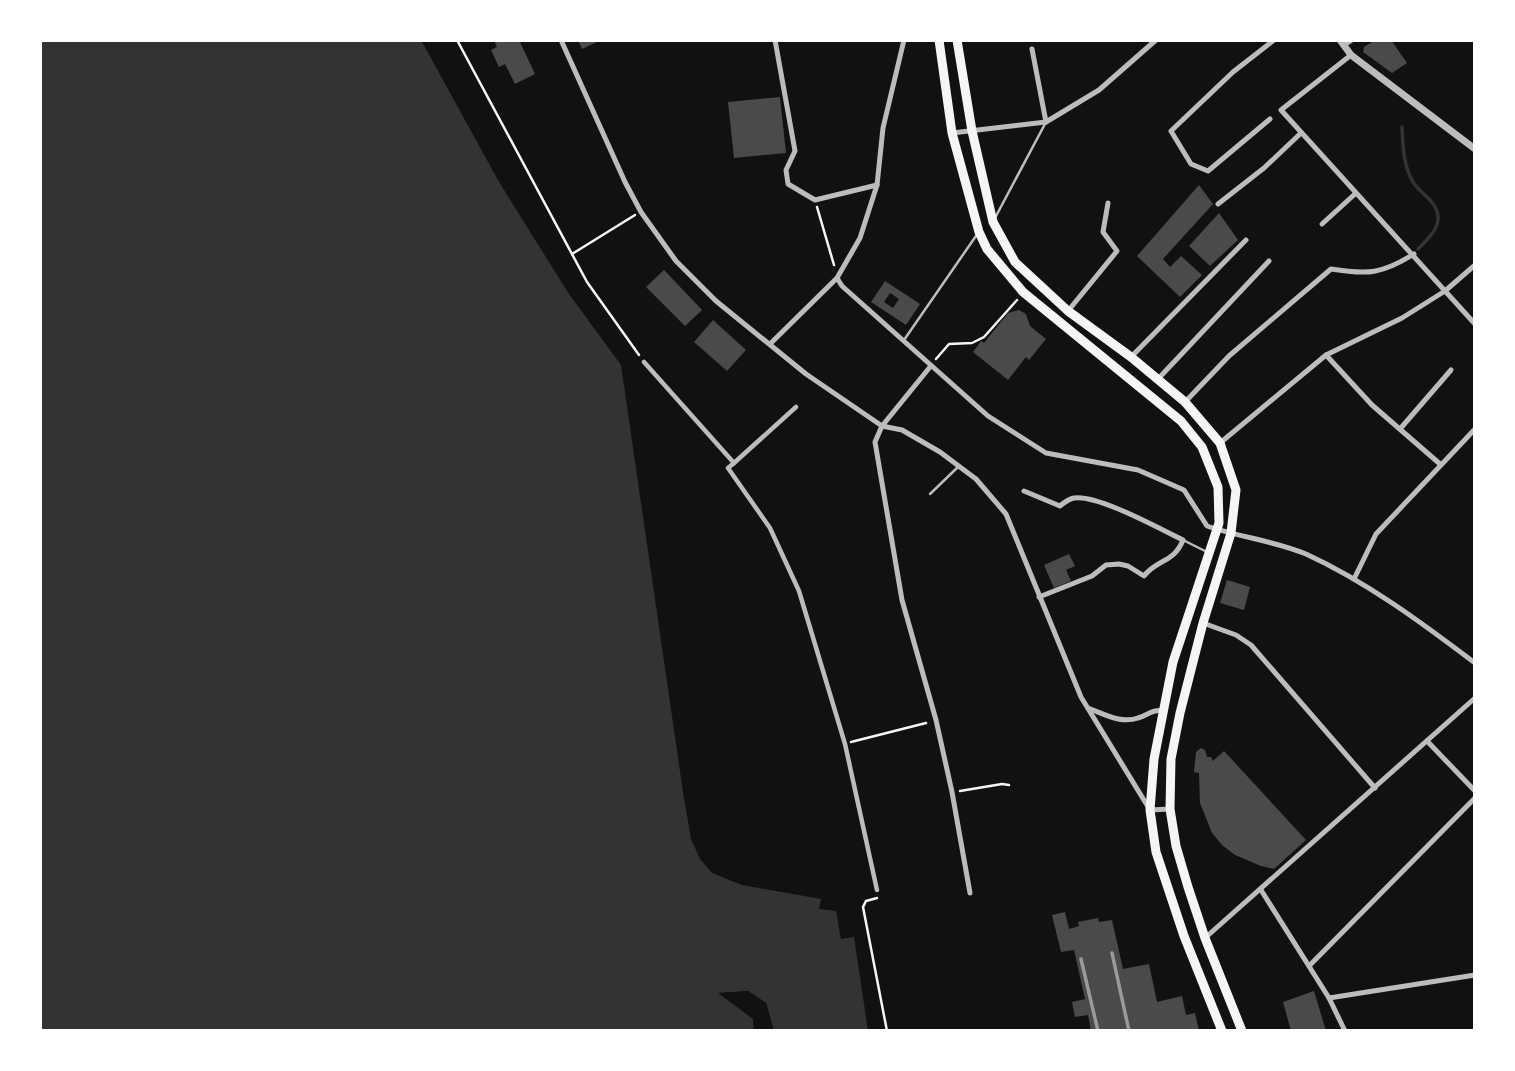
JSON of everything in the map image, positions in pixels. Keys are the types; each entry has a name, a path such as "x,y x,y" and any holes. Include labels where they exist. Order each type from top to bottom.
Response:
{"main road":[{"path":"939,40 952,133 979,232 987,249 1023,292 1181,421 1202,447 1218,487 1219,523 1176,653 1154,759 1150,810 1156,852 1184,936 1222,1031"},
{"path":"957,40 972,131 993,222 1015,262 1068,311 1185,402 1220,443 1236,490 1231,533 1203,623 1180,713 1171,760 1170,808 1176,846 1205,938 1242,1031"}],"street":[{"path":"561,40 595,120 641,212 676,261 716,301 806,374 882,426 902,430 940,452 976,479 1006,514 1088,708 1150,810 1170,808"},
{"path":"775,40 795,151 786,170 788,184 815,200 877,185"},
{"path":"770,344 837,278 860,238 877,185 883,128 904,40"},
{"path":"952,133 1046,122 1099,90 1156,40"},
{"path":"1270,119 1208,172 1191,164 1171,131 1233,72 1274,40"},
{"path":"1352,40 1343,43 1352,55 1475,149"},
{"path":"1032,49 1046,122"},
{"path":"1352,55 1281,110 1475,324"},
{"path":"1218,204 1264,168 1301,133"},
{"path":"1322,224 1356,193"},
{"path":"1068,311 1117,251 1103,232 1108,203"},
{"path":"1131,358 1246,240"},
{"path":"1185,402 1229,356 1331,269 1363,274 1393,267 1414,254"},
{"path":"1158,379 1269,261"},
{"path":"1220,443 1326,355 1402,318 1445,291 1475,265"},
{"path":"837,278 842,286 903,343 988,416 1046,453 1138,470 1184,490 1207,526 1304,553 1354,579 1427,627 1475,663"},
{"path":"1326,355 1372,405 1440,464"},
{"path":"644,362 734,463"},
{"path":"930,367 882,426 875,442 902,600 936,720 971,893"},
{"path":"1400,429 1451,370"},
{"path":"796,407 728,468 770,528 799,591 845,744 877,890"},
{"path":"1354,579 1376,534 1474,431"},
{"path":"1024,491 1060,506 1070,498 1079,497 1099,502 1183,540 1174,556 1150,567 1144,576 1128,566 1106,565 1092,576 1039,597"},
{"path":"1203,623 1236,635 1251,645 1375,788"},
{"path":"1205,938 1475,698"},
{"path":"1088,708 1121,720 1134,720 1154,709 1164,710"},
{"path":"1427,741 1475,791"},
{"path":"1310,965 1475,798"},
{"path":"1261,890 1310,965 1345,1031"},
{"path":"1329,998 1475,975"}],"lane":[{"path":"993,222 1046,122"},
{"path":"903,343 979,232"},
{"path":"930,494 959,466"},
{"path":"1183,540 1209,552"}],"path":[{"path":"457,40 571,255 602,305 644,362"},
{"path":"815,200 837,278"},
{"path":"571,255 641,212"},
{"path":"930,367 949,344 972,343 984,337 1023,292"},
{"path":"845,744 936,720"},
{"path":"952,792 1009,785"},
{"path":"879,898 866,901 863,907 887,1031"}],"shaded area":[{"path":"40,40 421,40 499,182 569,294 621,365 683,792 691,839 700,859 712,873 742,885 821,899 819,909 836,911 841,939 854,937 868,1031 774,1031 766,1003 748,991 720,993 753,1019 754,1031 40,1031"}],"pier":[{"path":"748,991 766,1003 774,1031 770,1031 763,1005 747,995 728,996 755,1017 757,1031 754,1031 753,1019 718,993"}],"building":[{"path":"494,40 519,40 535,74 515,84 505,64 499,67 491,50 497,47"},
{"path":"578,40 601,40 582,49"},
{"path":"1375,40 1391,40 1407,63 1392,73 1363,52 1364,47"},
{"path":"780,97 786,153 734,158 728,102"},
{"path":"1199,185 1213,204 1163,259 1170,267 1181,256 1202,275 1180,297 1137,256"},
{"path":"1219,213 1238,240 1210,266 1189,246"},
{"path":"664,270 702,310 685,326 646,287"},
{"path":"885,281 920,304 906,325 871,302","holes":["890,293 899,299 893,308 884,302"]},
{"path":"1019,310 1026,314 1030,326 1046,339 1029,360 1026,357 1008,380 973,352 981,341 984,343 1008,313"},
{"path":"713,320 746,350 727,371 694,342"},
{"path":"1069,554 1075,566 1066,570 1071,581 1054,588 1044,565"},
{"path":"1227,580 1250,587 1244,610 1220,603"},
{"path":"1201,748 1213,761 1224,751 1306,840 1274,869 1235,855 1212,833 1200,803 1199,773 1194,772 1196,752"},
{"path":"1065,912 1069,929 1079,926 1078,922 1098,918 1099,922 1112,920 1123,969 1149,964 1157,1002 1182,996 1186,1015 1195,1013 1199,1031 1091,1031 1088,1015 1075,1017 1072,1002 1085,999 1074,950 1061,952 1052,915"},
{"path":"1314,991 1326,1031 1291,1031 1283,1002"}],"waterway":[{"path":"1402,127 1407,169 1415,185 1433,203 1438,213 1437,225 1418,249"}],"railway":[{"path":"1112,953 1129,1031"},
{"path":"1081,959 1098,1031"}]}
